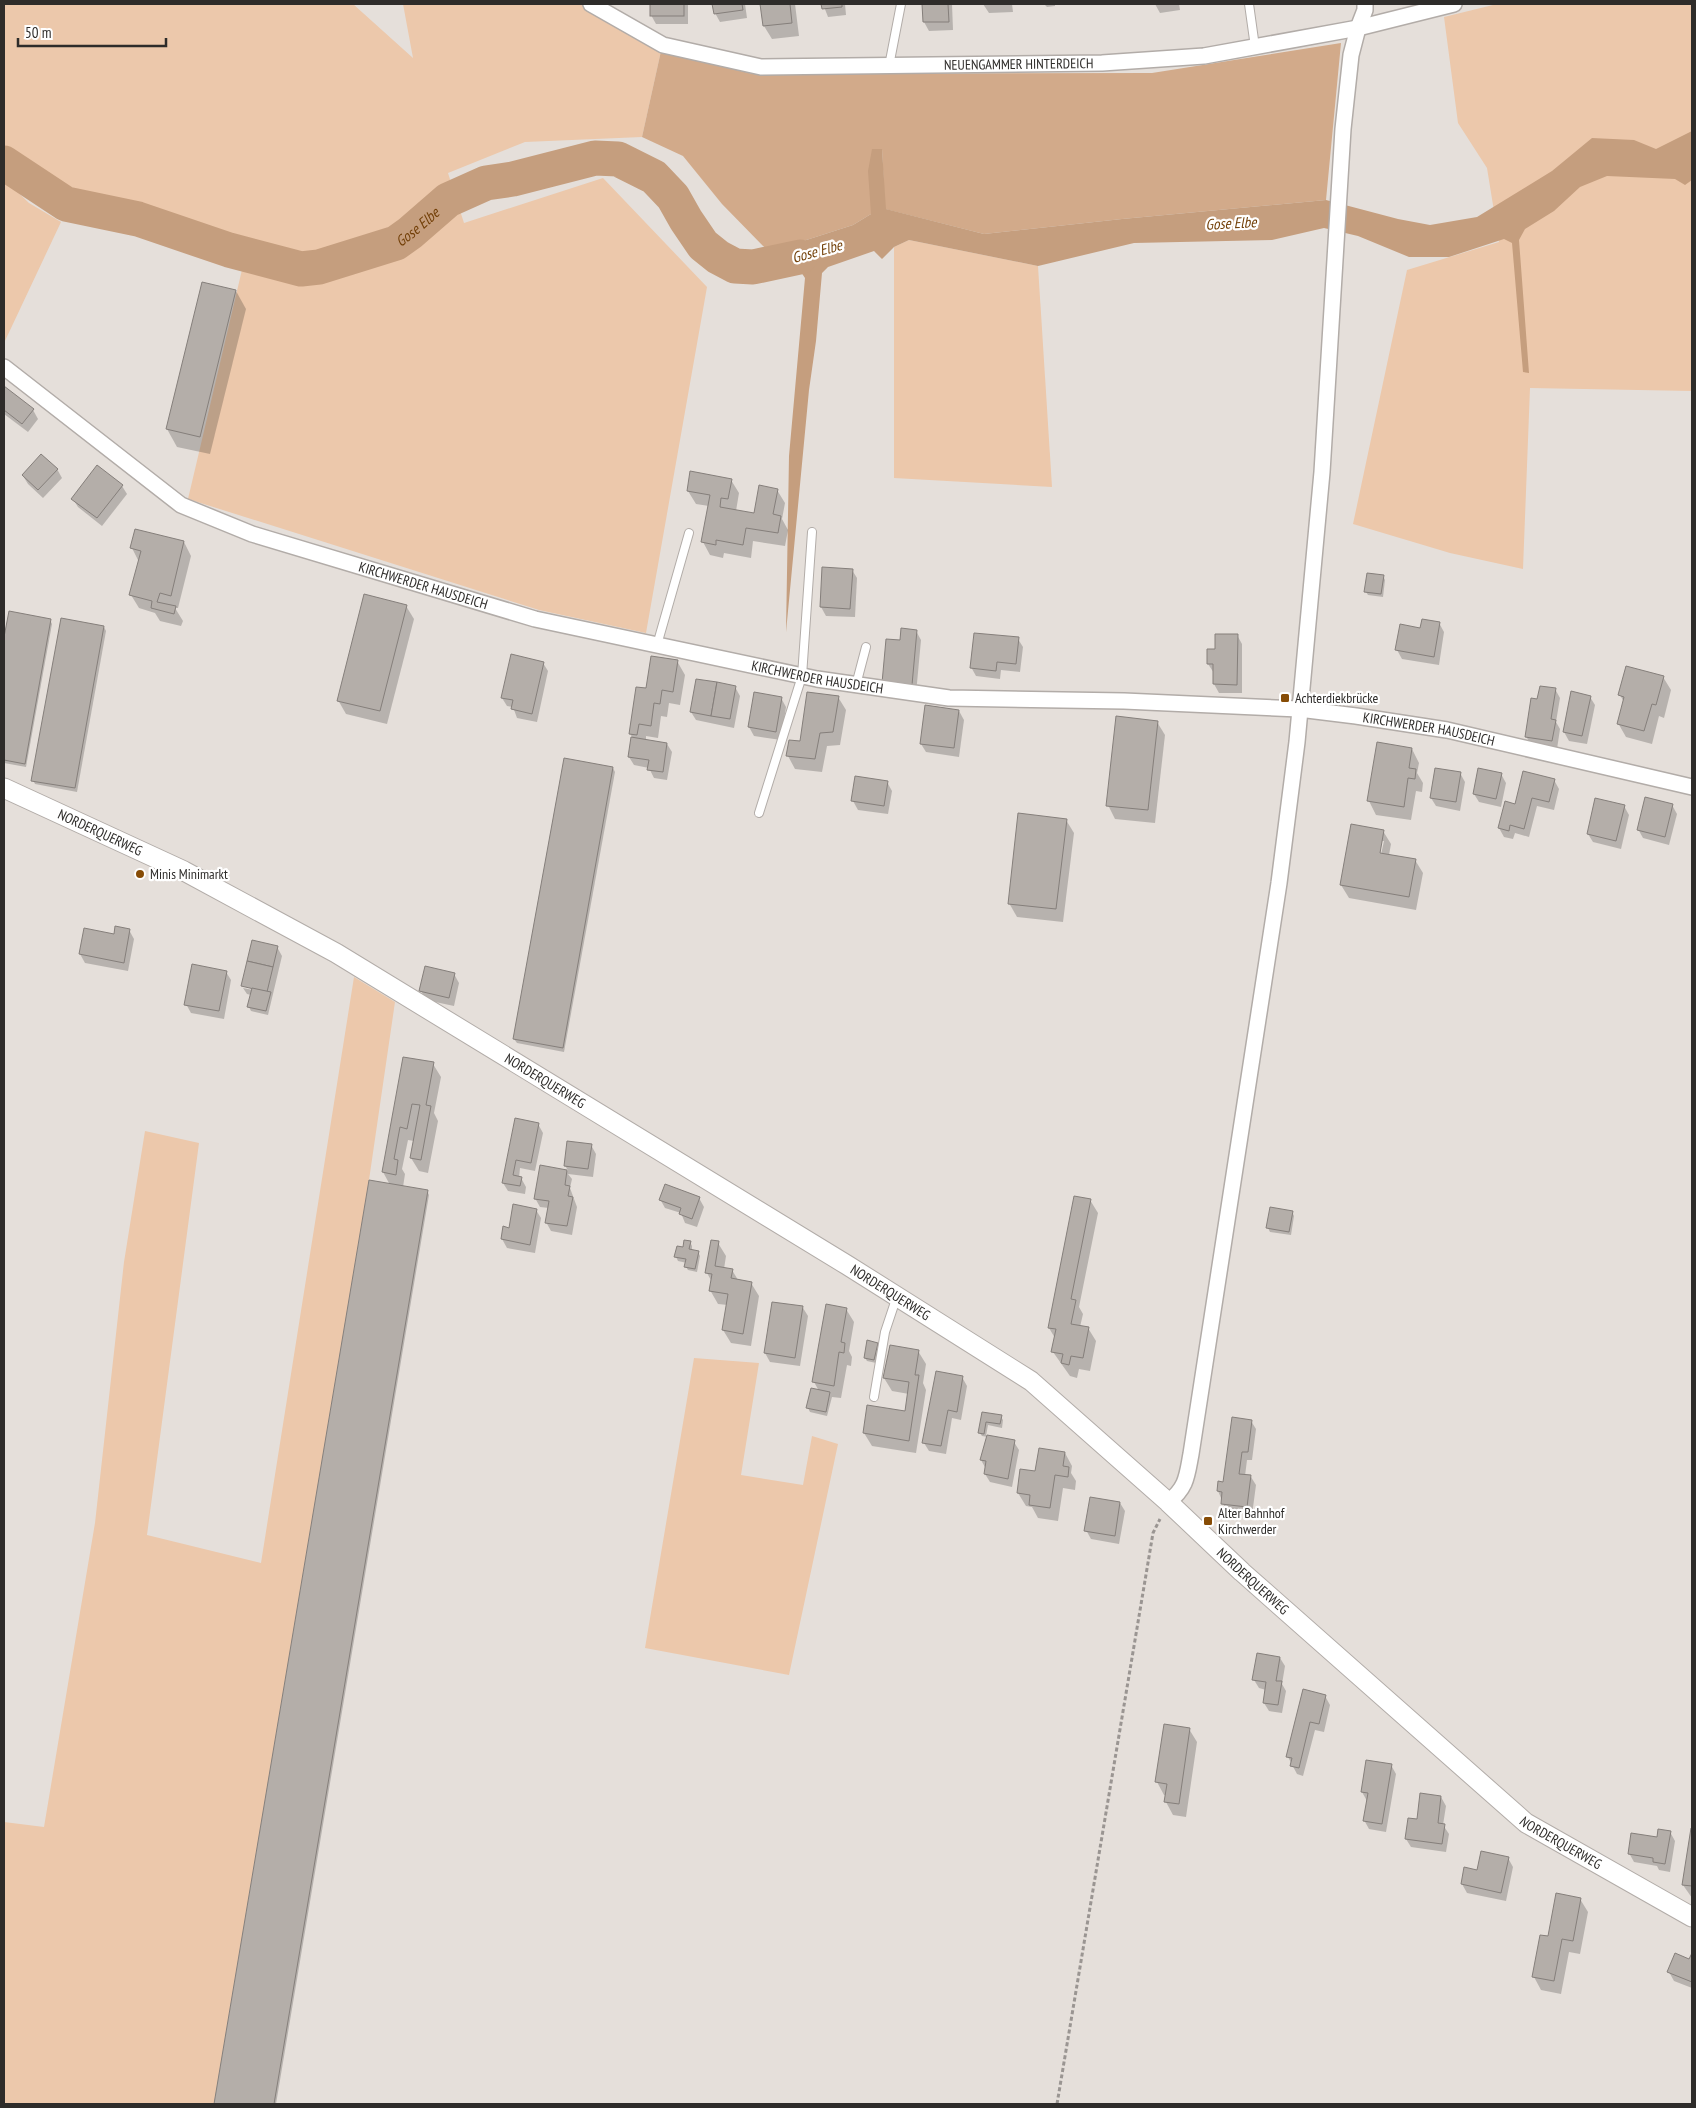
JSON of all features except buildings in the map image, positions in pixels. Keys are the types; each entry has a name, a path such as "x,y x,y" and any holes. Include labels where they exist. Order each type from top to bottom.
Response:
{"street":[{"name":"NEUENGAMMER HINTERDEICH","path":"590,4 663,45 761,67 1102,63 1204,56 1358,28 1454,4"},
{"path":"1168,1502 1179,1494 1185,1482 1191,1454 1280,882 1297,742 1322,472 1338,190 1348,81 1351,55 1365,10 1365,4"},
{"name":"KIRCHWERDER HAUSDEICH","path":"4,367 181,505 252,534 535,619 802,676 949,698 1299,709 1446,730 1692,787"},
{"name":"NORDERQUERWEG","path":"4,788 184,871 336,953 897,1296 1031,1381 1168,1502 1242,1572 1526,1823 1692,1917"}],"lane":[{"path":"889,66 901,4"},
{"path":"1249,4 1255,47"},
{"path":"759,813 802,676 812,532"},
{"path":"657,645 689,533"},
{"path":"856,685 866,647"},
{"path":"874,1397 885,1332 897,1296"}],"path":[{"path":"1057,2104 1153,1533 1168,1502"}],"shaded area":[{"path":"4,4 353,4 413,58 403,4 581,4 661,51 642,137 525,142 448,173 464,223 603,178 707,287 646,633 539,610 188,499 249,240 147,206 59,191 4,147"},
{"path":"1497,4 1692,4 1692,391 1530,388 1523,569 1450,553 1353,524 1407,270 1499,242 1487,168 1458,123 1444,17"},
{"path":"1341,43 1326,200 984,234 885,209 882,149 871,200 871,214 853,225 769,252 722,204 683,156 642,137 661,51 753,74 1152,73"},
{"path":"4,179 29,203 61,222 4,343"},
{"path":"909,240 1038,266 1052,487 894,478 894,247"},
{"path":"354,977 395,1002 369,1180 214,2104 4,2104 4,1822 44,1827 95,1523 124,1262 145,1131 199,1143 147,1535 261,1563"},
{"path":"694,1358 759,1363 741,1475 803,1485 812,1436 838,1444 789,1675 645,1648"}],"water":[{"path":"1692,131 1692,180 1685,185 1675,179 1607,176 1580,187 1554,211 1525,229 1519,240 1529,373 1523,372 1512,243 1504,239 1449,257 1409,257 1358,236 1324,228 1272,240 1134,243 1038,266 909,240 894,247 882,259 874,251 828,267 822,273 786,632 789,456 805,278 801,272 753,267 769,252 853,225 871,214 868,171 872,149 882,149 886,209 984,234 1326,200 1398,219 1430,225 1477,217 1552,171 1592,138 1634,140 1656,149"}],"waterway":[{"name":"Gose Elbe","path":"4,163 66,204 138,219 229,250 301,269 319,267 396,243 448,200 486,183 513,179 595,158 618,159 654,177 673,197 703,245 718,257 735,266 753,267 800,257"}],"place":[{"name":"Achterdiekbrücke","path":"1285,698"},
{"name":"Minis Minimarkt","path":"140,874"},
{"name":"Alter Bahnhof Kirchwerder","path":"1208,1521"}]}
